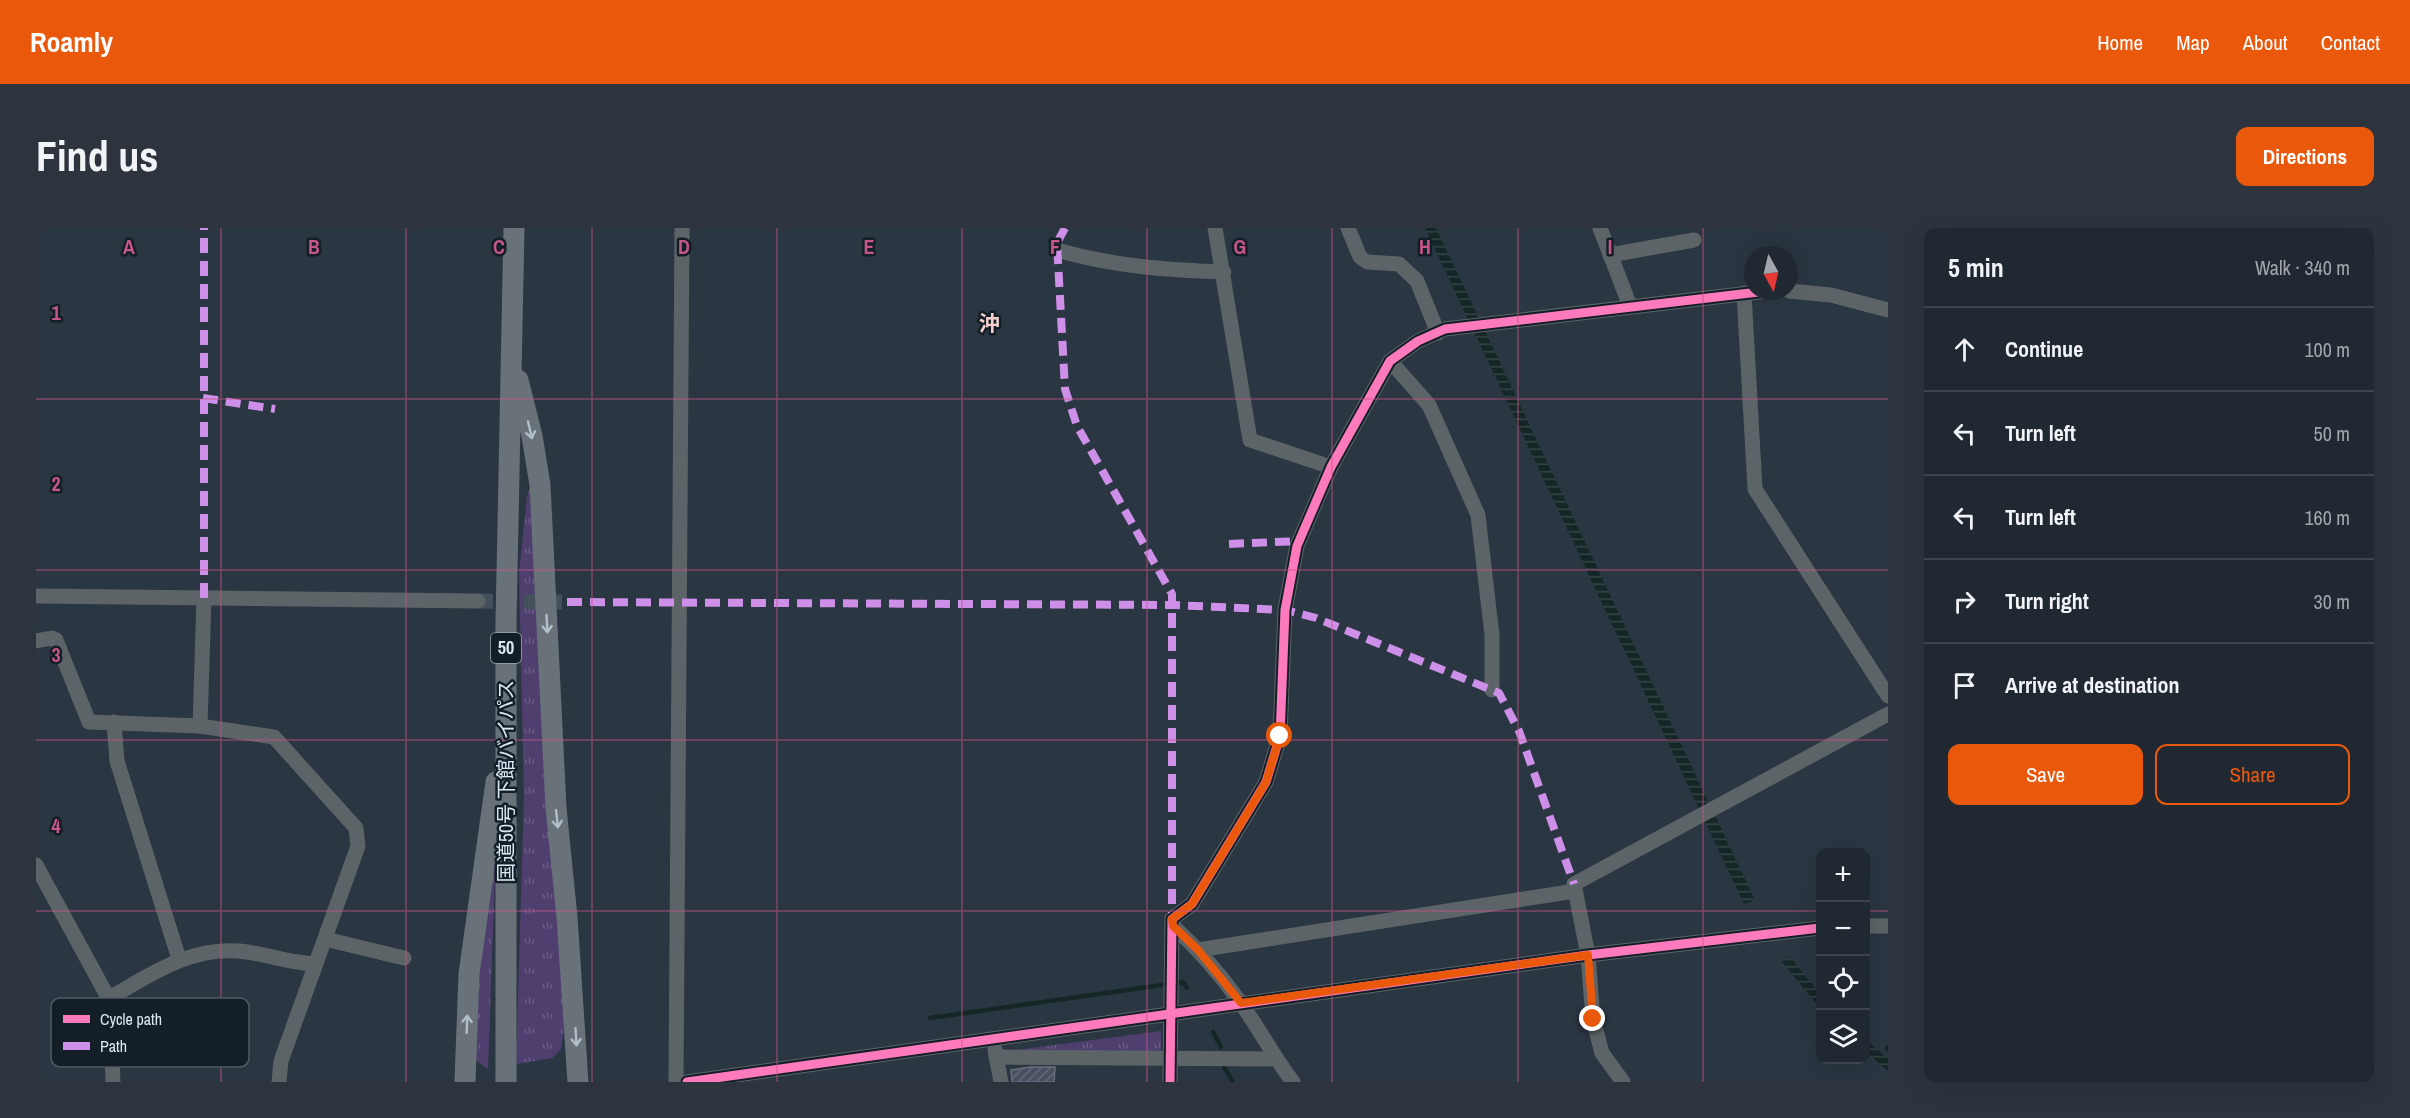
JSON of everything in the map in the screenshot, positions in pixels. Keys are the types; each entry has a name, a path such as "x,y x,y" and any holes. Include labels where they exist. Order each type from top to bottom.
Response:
{"highway":[{"name":"国道50号 下館バイパス","path":"506,1075 506,703 514,228"},
{"path":"511,353 532,436 540,485 556,808 568,927 578,1082"},
{"path":"465,1082 469,974 506,703"}],"street":[{"path":"676,1082 682,228"},
{"path":"1215,228 1250,440 1331,467"},
{"path":"1348,228 1360,257 1367,262 1400,264 1417,281 1438,333"},
{"path":"1600,228 1630,306"},
{"path":"1610,255 1694,240"},
{"path":"1057,250 1097,262 1157,270 1224,272"},
{"path":"1798,292 1831,295 1888,310"},
{"path":"1170,1082 1172,919 1192,904 1266,782 1280,736 1285,610 1297,546 1331,467 1390,361 1418,341 1438,333 1477,325 1744,293"},
{"path":"1744,300 1755,489 1888,696"},
{"path":"1390,361 1429,405 1478,515 1492,635 1492,690"},
{"path":"36,596 478,601"},
{"path":"200,726 204,598"},
{"path":"36,641 52,638 56,640 88,722 200,726 274,737 356,828 358,846 281,1061 279,1082"},
{"path":"1623,1082 1602,1053 1593,1019 1588,955 1574,884 1888,714"},
{"path":"114,722 117,761 179,959"},
{"path":"36,865 109,998 179,959 208,952 237,950 297,964 315,964"},
{"path":"1198,950 1575,891"},
{"path":"1173,926 1198,950 1241,1003 1275,1059 1293,1082"},
{"path":"1870,926 1888,926"},
{"path":"687,1082 1588,955 1816,929"},
{"path":"325,939 404,958"},
{"path":"993,1038 1001,1082"},
{"path":"996,1057 1275,1059"},
{"path":"112,1067 113,1082"}],"green space":[{"path":"531,485 569,993 561,1049 552,1058 516,1064 524,796 519,574 527,496"},
{"path":"496,846 488,1069 474,1059 475,980"},
{"path":"1161,1031 1161,1052 1009,1051"}],"shaded area":[{"path":"1425,228 1436,228 1755,900 1744,904"},
{"path":"1790,957 1816,989 1816,1003 1782,962"},
{"path":"1870,1043 1888,1059 1888,1071 1870,1055"}],"building":[{"path":"1055,1067 1054,1082 1012,1082 1011,1070"}],"waterway":[{"path":"1177,983 1183,982 1187,988"},
{"path":"930,1018 1162,985"},
{"path":"1213,1032 1221,1047"},
{"path":"1224,1067 1233,1082"}],"tunnel":[{"path":"478,601 567,602"}],"marked path":[{"path":"204,228 204,598"},
{"path":"1065,228 1057,243 1065,389 1077,426 1172,594 1172,919"},
{"path":"203,398 275,409"},
{"path":"1229,544 1299,541"},
{"path":"567,602 1174,605 1285,610 1316,618 1499,693 1519,731 1574,884"}],"cycle path":[{"path":"1170,1082 1172,919 1192,904 1266,782 1280,736 1285,610 1297,546 1331,467 1390,361 1418,341 1445,329 1744,294"},
{"path":"687,1082 1588,955 1816,928"}],"district":[{"name":"沖","path":"989,324"}],"route":[{"path":"1280,736 1266,782 1192,904 1172,919 1173,926 1198,950 1241,1003 1588,955 1593,1019"}]}
